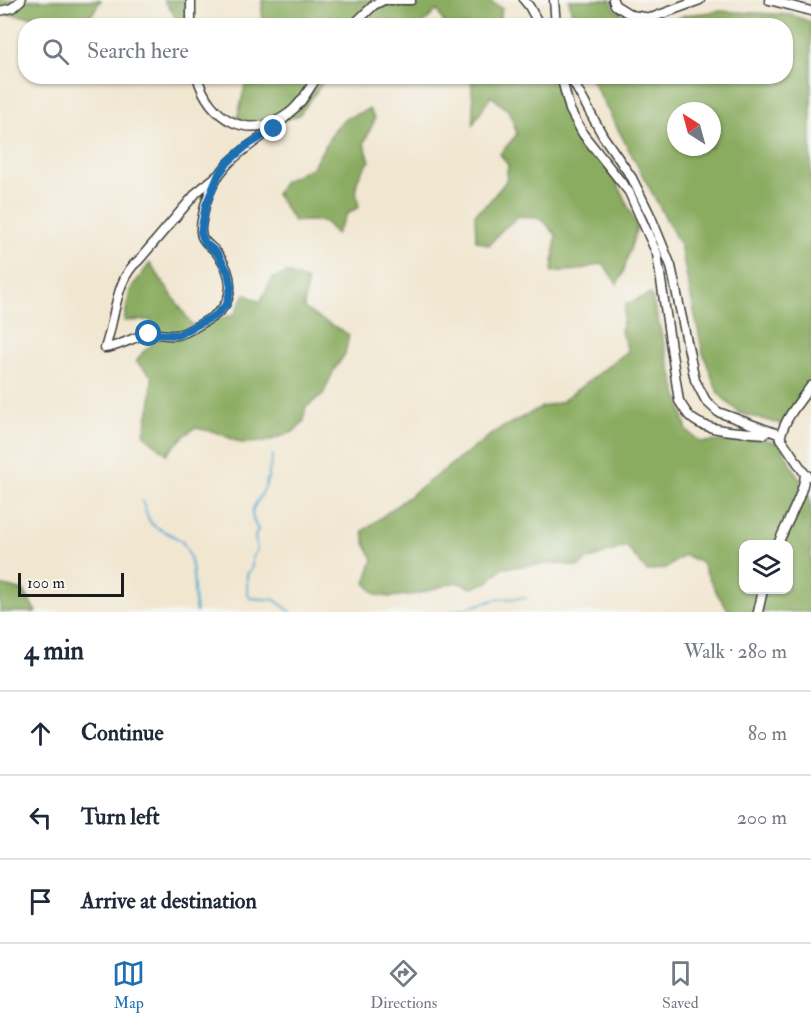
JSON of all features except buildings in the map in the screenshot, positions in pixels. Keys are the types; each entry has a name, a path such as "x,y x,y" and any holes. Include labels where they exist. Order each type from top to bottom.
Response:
{"street":[{"path":"0,11 12,8 21,0"},
{"path":"191,18 192,0"},
{"path":"360,18 374,5 385,0 411,0"},
{"path":"524,0 536,18"},
{"path":"554,0 555,18"},
{"path":"613,0 615,5 631,15 651,18 700,0"},
{"path":"769,0 811,11"},
{"path":"199,84 211,106 231,123 255,127 273,122 290,113"},
{"path":"219,174 206,205 201,232 205,243 217,253 228,272 231,287 227,304 216,315 178,335 149,334 105,348 116,304 131,266 139,260 197,192 219,174 235,155 274,129 290,113 312,84"},
{"path":"563,84 570,110 579,126 629,192 657,254 679,401 687,414 695,421 711,427 779,436"},
{"path":"574,84 603,136 632,177 651,217 671,266 694,374 706,401 726,416 779,436 808,476 811,484"},
{"path":"779,436 792,412 811,386"},
{"path":"780,540 808,476"},
{"path":"758,612 762,594"}],"green space":[{"path":"0,0 101,0 89,18 45,18 0,14"},
{"path":"164,0 190,0 189,18 174,18"},
{"path":"262,0 487,0 502,8 500,18 441,18 437,10 429,18 262,18"},
{"path":"569,0 611,0 615,10 630,18 573,18"},
{"path":"720,11 792,15 811,22 811,388 784,425 739,413 718,393 703,353 680,245 594,84 793,84 793,18 678,18 685,15"},
{"path":"245,84 322,84 299,115 266,127 236,124"},
{"path":"472,84 560,84 567,119 578,145 611,169 637,227 622,276 617,284 603,263 579,270 552,272 556,235 542,219 519,216 489,245 476,240 475,214 489,202 506,181 508,165 500,154 517,134 509,111 491,96 473,124"},
{"path":"369,109 375,119 364,143 370,161 361,172 357,182 356,193 359,207 347,214 336,234 324,221 294,221 276,194 284,181 312,168 335,129 345,119"},
{"path":"150,263 192,325 234,315 245,294 260,302 273,278 288,273 307,281 304,308 349,335 345,354 334,370 323,394 305,408 304,421 293,432 265,442 241,443 216,432 195,428 167,454 144,435 151,401 152,376 136,362 143,352 157,340 150,320 124,321 130,290"},
{"path":"651,294 687,431 701,442 764,439 780,444 811,501 811,612 730,612 718,595 701,562 684,555 667,568 647,571 626,546 587,560 578,567 557,563 502,568 488,582 472,588 456,582 417,594 390,597 377,595 365,583 373,559 365,543 363,531 496,431 542,407 561,402 628,351 621,332 626,304"},
{"path":"0,585 24,591 36,612 0,612"}],"waterway":[{"path":"273,455 268,479 252,512 258,530 255,536 257,550 252,558 252,568 247,574 247,594 250,598 275,600 291,612"},
{"path":"142,501 151,523 180,540 187,551 192,567 196,612"},
{"path":"452,612 498,599 526,598"}],"route":[{"path":"149,334 178,335 216,315 227,304 231,287 228,272 217,253 205,243 201,232 206,205 219,174 228,162 246,146 274,129"}]}
